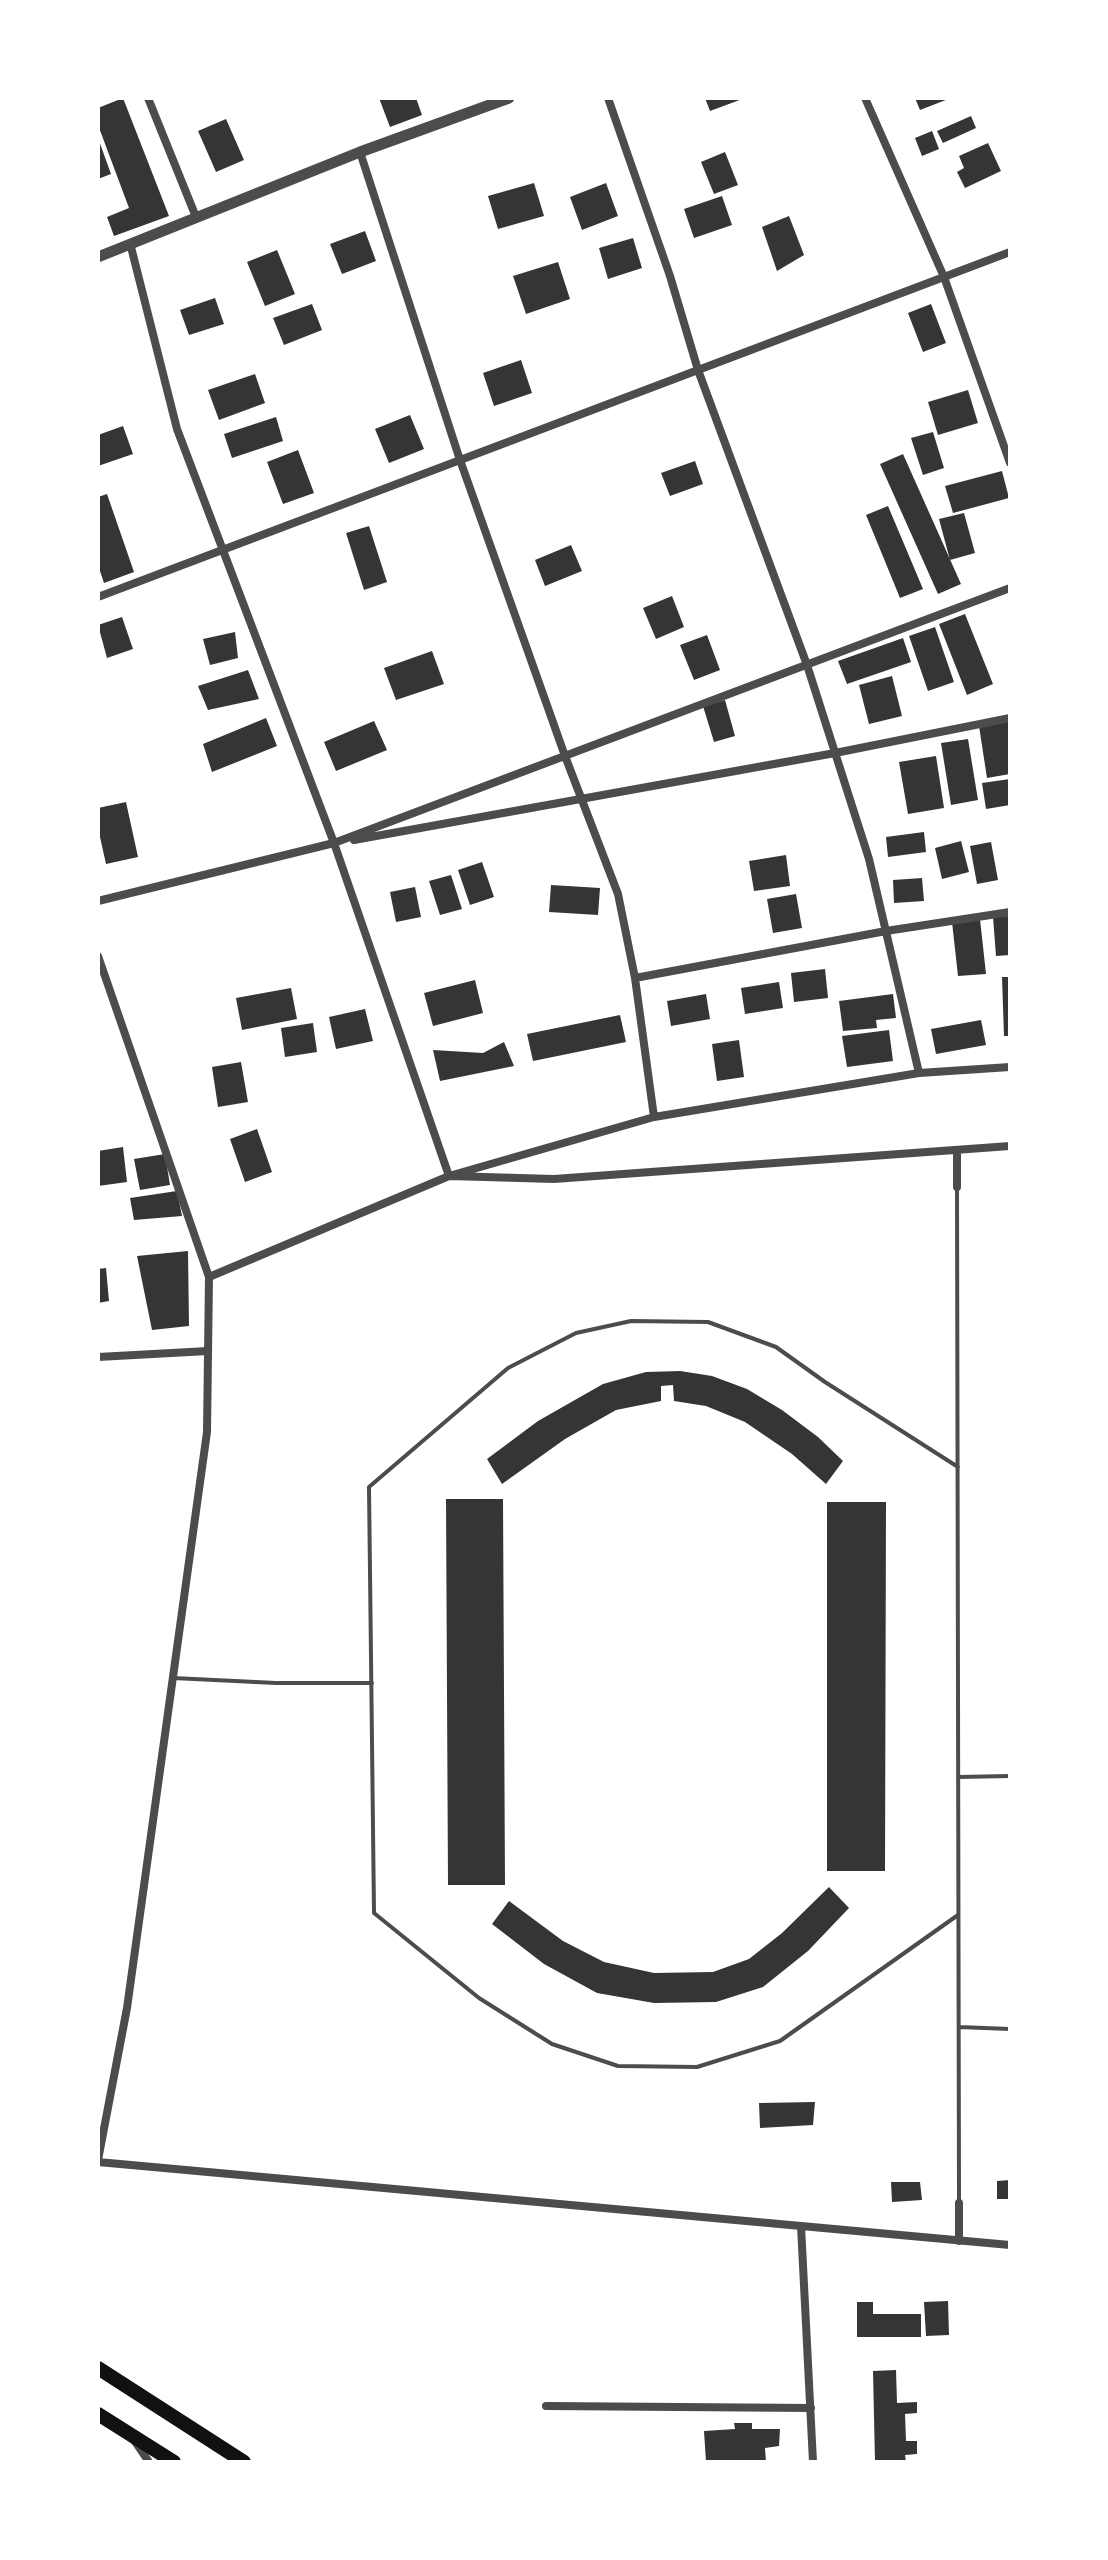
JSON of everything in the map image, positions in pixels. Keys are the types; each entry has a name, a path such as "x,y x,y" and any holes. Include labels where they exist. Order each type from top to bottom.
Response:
{"main road":[{"path":"98,2368 244,2462"},
{"path":"98,2414 174,2462"}],"street":[{"path":"148,98 196,217"},
{"path":"98,257 360,152 509,98"},
{"path":"608,98 670,276 698,370 807,665 869,859 919,1073"},
{"path":"865,98 944,277 1010,463"},
{"path":"360,152 460,460 565,756 618,894 635,978 654,1117"},
{"path":"130,243 177,429 334,843 449,1176"},
{"path":"98,597 1010,252"},
{"path":"334,843 1010,588"},
{"path":"98,901 334,843 835,753 1010,718"},
{"path":"635,978 886,931 1010,912"},
{"path":"98,956 209,1277 207,1432 127,2008 98,2161 1010,2245"},
{"path":"209,1277 449,1176 654,1117 919,1073 1010,1067"},
{"path":"449,1176 554,1179 1010,1146"},
{"path":"957,1150 957,1187"},
{"path":"98,1357 208,1351"},
{"path":"959,2203 959,2241"},
{"path":"801,2226 813,2462"},
{"path":"546,2406 811,2408"},
{"path":"131,2436 149,2462"}],"lane":[{"path":"957,1187 959,2203"},
{"path":"958,1467 776,1347 708,1322 631,1321 576,1333 508,1368 369,1487 374,1913 479,1998 552,2044 618,2066 697,2067 780,2041 958,1915"},
{"path":"173,1678 276,1683 372,1683"},
{"path":"958,1777 1010,1776"},
{"path":"959,2027 1010,2029"}],"building":[{"path":"123,98 169,216 114,236 107,217 129,208 98,125 98,108"},
{"path":"379,98 416,98 422,115 390,127"},
{"path":"705,98 745,98 710,111"},
{"path":"915,98 951,98 920,110"},
{"path":"971,116 976,128 943,143 937,131"},
{"path":"226,119 244,160 216,172 198,131"},
{"path":"932,131 939,149 922,156 915,138"},
{"path":"98,138 111,174 98,179"},
{"path":"988,143 1001,171 965,188 957,172 964,168 959,156"},
{"path":"725,152 738,185 714,194 701,162"},
{"path":"534,183 544,216 498,229 488,196"},
{"path":"606,183 618,216 582,230 570,197"},
{"path":"722,196 732,225 694,238 684,209"},
{"path":"789,216 804,255 777,271 762,227"},
{"path":"365,231 376,261 342,274 330,244"},
{"path":"633,238 642,268 608,279 599,248"},
{"path":"277,250 295,294 265,306 247,262"},
{"path":"558,262 570,299 526,314 513,276"},
{"path":"215,298 224,324 189,335 180,310"},
{"path":"312,304 322,330 284,345 273,318"},
{"path":"931,304 946,343 923,352 908,313"},
{"path":"521,360 532,393 494,406 483,373"},
{"path":"255,374 265,403 219,420 208,390"},
{"path":"968,390 978,423 938,435 928,402"},
{"path":"410,415 424,449 389,463 375,429"},
{"path":"276,417 283,441 232,458 224,434"},
{"path":"123,426 133,454 98,466 98,435"},
{"path":"933,432 944,468 923,475 911,438"},
{"path":"298,450 314,493 283,504 267,462"},
{"path":"903,454 961,584 938,594 880,464"},
{"path":"695,461 703,484 670,496 661,473"},
{"path":"1002,471 1009,498 953,513 945,486"},
{"path":"107,494 134,572 104,583 98,565 98,497"},
{"path":"888,506 923,589 900,598 866,515"},
{"path":"964,513 975,553 950,560 939,519"},
{"path":"369,526 387,582 364,590 346,533"},
{"path":"571,545 582,571 545,586 535,560"},
{"path":"672,596 684,627 656,639 643,608"},
{"path":"965,614 993,684 967,695 939,624"},
{"path":"122,617 133,649 107,658 98,625"},
{"path":"935,627 954,682 928,691 909,636"},
{"path":"235,632 238,658 210,665 203,639"},
{"path":"707,635 720,670 694,680 680,645"},
{"path":"903,638 911,662 847,684 838,661"},
{"path":"432,651 444,684 396,700 384,668"},
{"path":"248,670 259,699 208,710 198,686"},
{"path":"892,676 902,716 869,724 859,685"},
{"path":"725,700 735,736 714,742 703,706"},
{"path":"266,718 277,746 212,772 203,744"},
{"path":"374,721 387,750 336,771 324,742"},
{"path":"1008,721 1010,774 987,778 979,726"},
{"path":"968,739 978,800 951,805 941,743"},
{"path":"936,756 944,808 908,814 899,762"},
{"path":"1010,779 1010,805 986,809 982,783"},
{"path":"126,802 138,857 106,864 98,828 98,808"},
{"path":"924,832 926,852 888,857 886,837"},
{"path":"961,841 969,872 942,879 935,848"},
{"path":"991,842 998,880 977,884 970,846"},
{"path":"786,855 790,886 754,891 749,861"},
{"path":"482,862 494,897 470,905 458,870"},
{"path":"451,875 462,909 440,915 429,881"},
{"path":"922,878 924,901 894,903 893,880"},
{"path":"551,885 600,888 598,915 549,912"},
{"path":"415,887 421,917 396,922 390,892"},
{"path":"796,894 802,928 773,933 767,899"},
{"path":"1010,916 1010,955 996,956 993,917"},
{"path":"980,919 986,974 958,976 952,922"},
{"path":"825,969 828,998 794,1002 791,973"},
{"path":"1002,977 1010,977 1010,1036 1004,1036"},
{"path":"475,980 483,1013 433,1026 424,993"},
{"path":"779,982 783,1008 745,1014 741,988"},
{"path":"291,988 297,1019 242,1030 236,998"},
{"path":"706,994 710,1019 671,1026 667,1001"},
{"path":"893,994 896,1018 876,1020 877,1028 843,1031 839,1001"},
{"path":"365,1009 373,1041 336,1049 329,1017"},
{"path":"620,1015 626,1042 533,1061 527,1034"},
{"path":"981,1020 986,1045 936,1054 931,1029"},
{"path":"313,1023 317,1052 285,1057 281,1028"},
{"path":"889,1030 893,1061 847,1067 842,1036"},
{"path":"739,1040 744,1077 717,1081 712,1044"},
{"path":"504,1042 514,1066 440,1081 433,1050 483,1053"},
{"path":"241,1062 248,1102 218,1107 212,1067"},
{"path":"257,1129 272,1172 245,1182 230,1139"},
{"path":"123,1147 127,1182 98,1186 98,1151"},
{"path":"165,1154 170,1185 140,1190 134,1159"},
{"path":"177,1191 182,1216 134,1220 130,1198"},
{"path":"188,1251 189,1326 152,1330 137,1256"},
{"path":"106,1268 109,1301 98,1303 98,1269"},
{"path":"680,1371 712,1376 747,1389 818,1437 843,1461 826,1484 792,1454 745,1422 706,1406 674,1401 673,1385 661,1386 661,1401 616,1410 565,1439 502,1484 487,1459 538,1421 603,1384 646,1372"},
{"path":"446,1499 503,1499 505,1885 448,1885"},
{"path":"827,1502 886,1502 885,1871 827,1871"},
{"path":"829,1887 849,1908 808,1951 763,1987 716,2002 654,2003 597,1993 544,1964 492,1924 509,1901 563,1941 604,1962 654,1973 713,1972 749,1959 782,1933"},
{"path":"815,2102 813,2125 760,2128 759,2103"},
{"path":"1010,2180 1010,2199 997,2199 997,2181"},
{"path":"891,2182 920,2182 922,2200 892,2202"},
{"path":"948,2301 949,2335 926,2336 924,2302"},
{"path":"857,2302 873,2302 873,2314 921,2314 921,2337 857,2337"},
{"path":"896,2370 897,2403 917,2402 917,2413 905,2414 906,2441 917,2441 917,2454 905,2455 906,2462 875,2462 873,2371"},
{"path":"734,2423 752,2423 752,2429 780,2429 779,2446 765,2448 766,2462 706,2462 704,2431 735,2429"}]}
